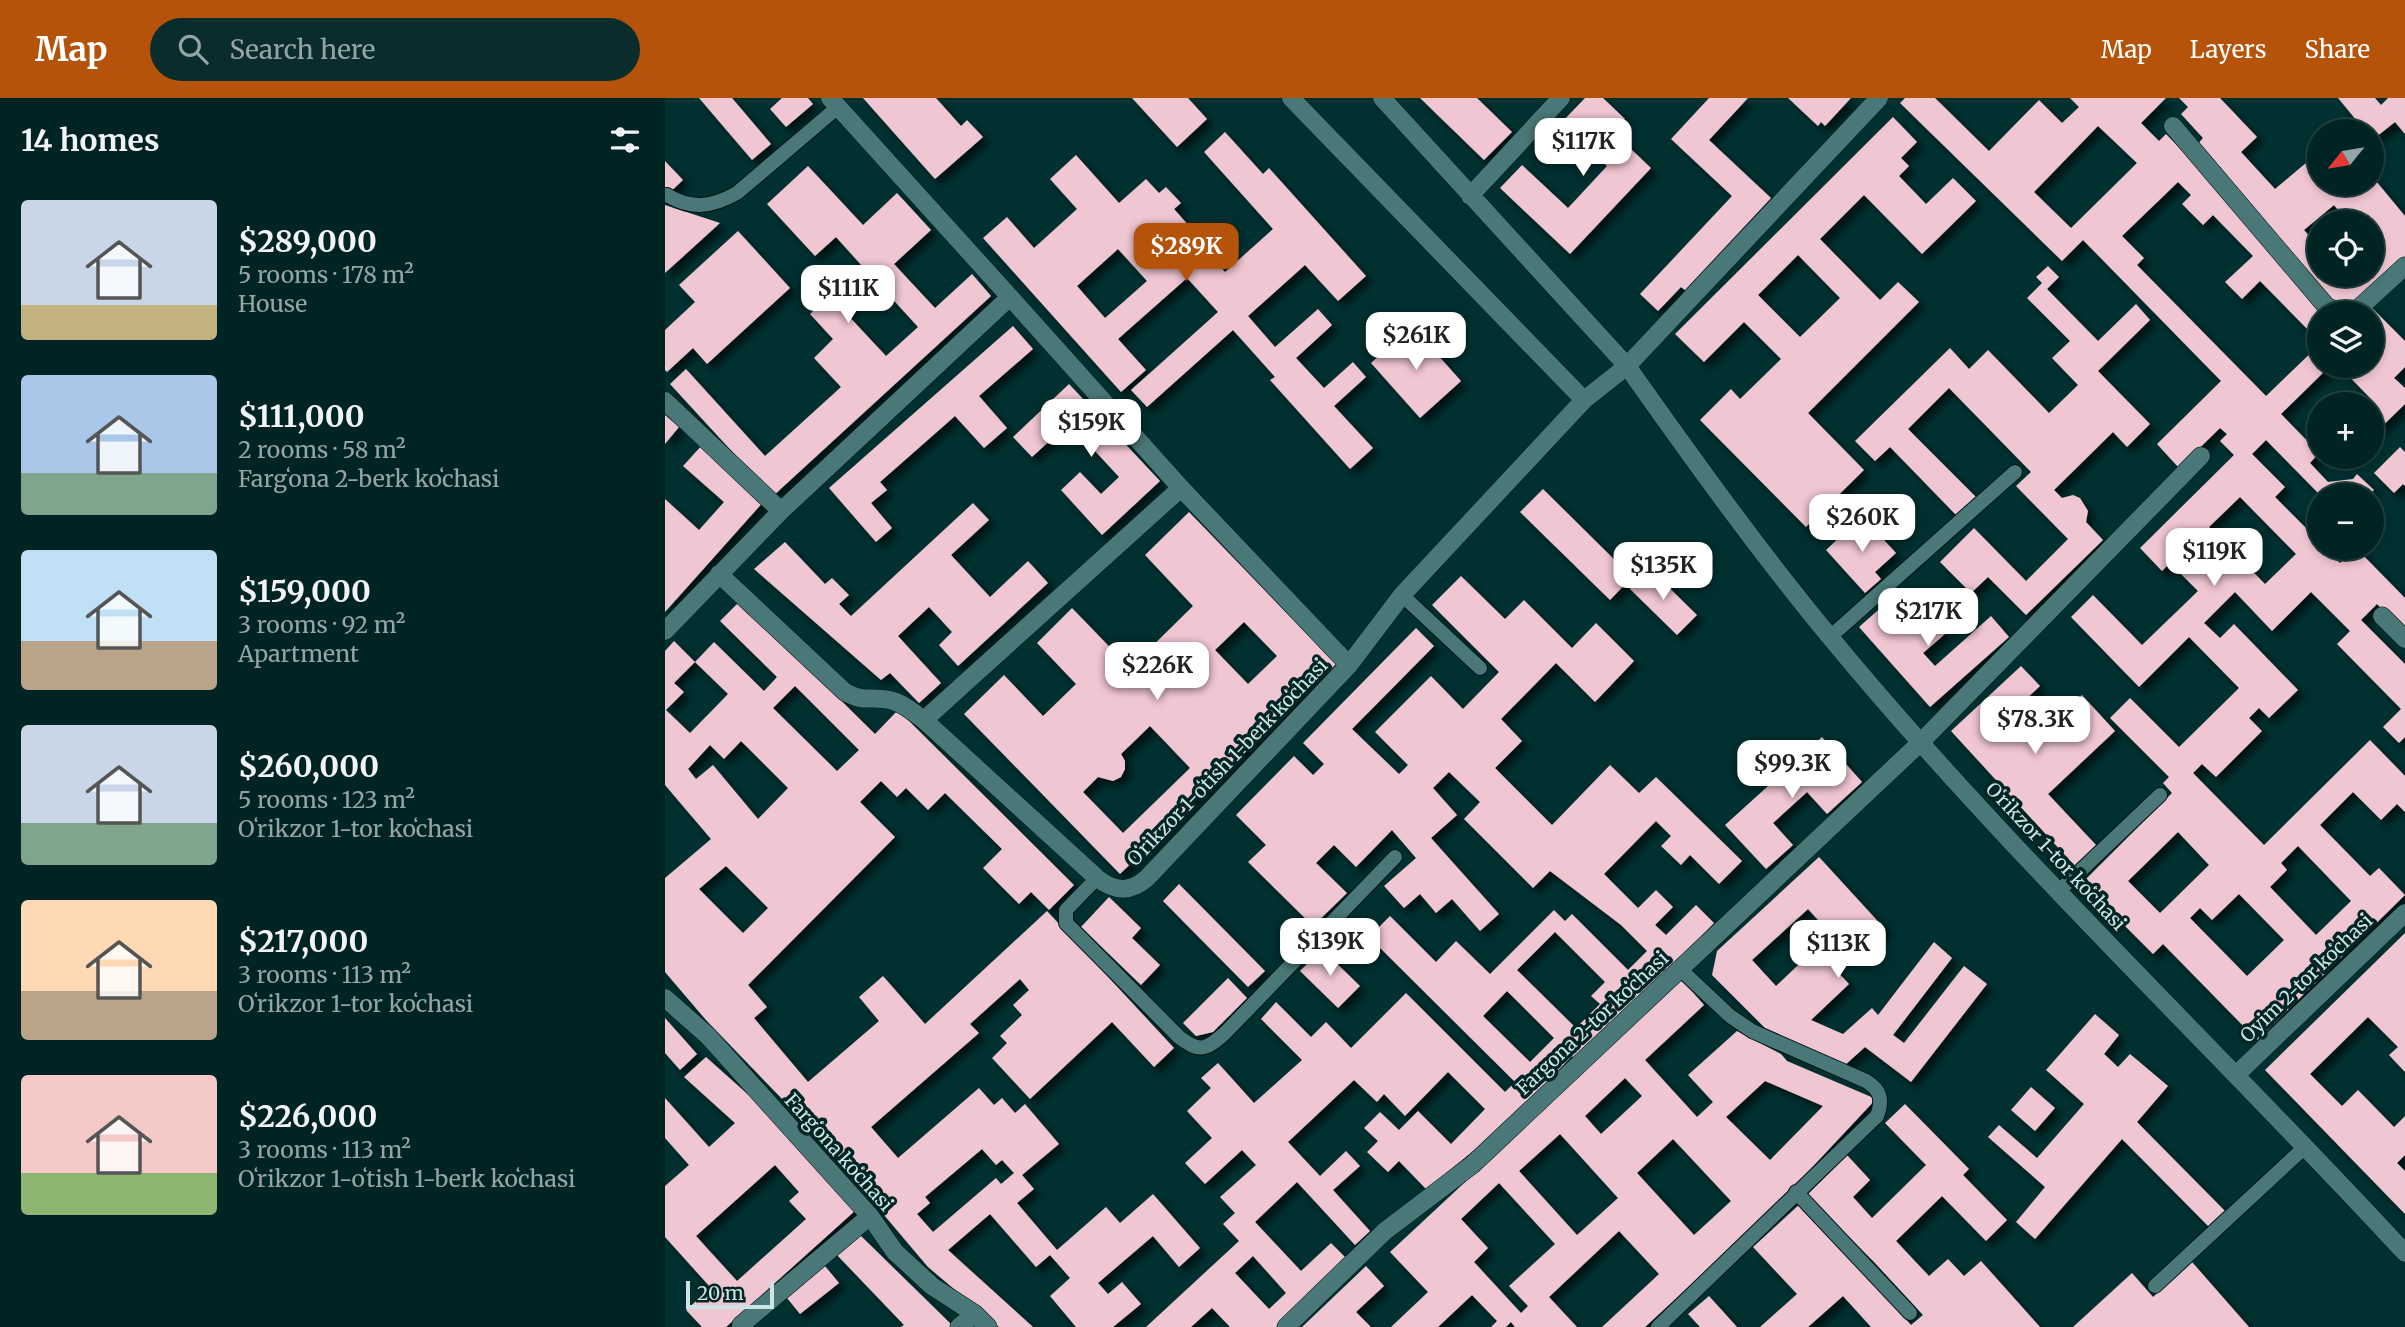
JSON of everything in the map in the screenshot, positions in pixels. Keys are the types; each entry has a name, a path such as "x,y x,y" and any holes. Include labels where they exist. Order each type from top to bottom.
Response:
{"street":[{"path":"1291,98 1584,400"},
{"name":"Oʻrikzor 1-tor koʻchasi","path":"1382,98 1627,366 1723,501 1830,637 1921,742 2059,891 2306,1146 2405,1253"},
{"path":"1470,196 1561,98"},
{"name":"Oʻrikzor 1-oʻtish 1-berk koʻchasi","path":"719,574 845,692 866,700 883,699 902,704 924,720 1097,878 1111,888 1120,890 1137,886 1349,665 1402,595 1584,400 1627,366 1879,98"},
{"path":"834,102 1181,488 1349,665"},
{"path":"2173,126 2322,301"},
{"path":"2367,301 2405,266"},
{"path":"665,631 781,511 1010,297"},
{"path":"665,401 781,511"},
{"name":"Fargona 2-tor koʻchasi","path":"1286,1327 1385,1231 1472,1165 1921,742 2201,456"},
{"path":"924,720 1181,488"},
{"path":"2382,616 2405,639"},
{"name":"Oyim 2-tor koʻchasi","path":"2237,1074 2405,913"},
{"name":"Fargʻona koʻchasi","path":"665,998 708,1036 870,1216 895,1252 932,1286 975,1314 988,1327"},
{"path":"741,1325 870,1216"},
{"path":"959,1327 975,1314"}],"lane":[{"path":"667,195 681,204 709,205 725,200 737,193 834,102"},
{"path":"1830,637 2015,472"},
{"path":"1402,595 1480,668"},
{"path":"2059,891 2160,795"},
{"path":"1097,878 1066,910 1066,923 1179,1038 1192,1047 1201,1048 1210,1046 1225,1033 1395,857"},
{"path":"1658,1327 1877,1116 1881,1105 1876,1087 1741,1025 1680,969"},
{"path":"2155,1286 2306,1146"},
{"path":"1796,1192 1910,1313"}],"building":[{"path":"699,98 732,98 771,144 752,160"},
{"path":"782,98 808,98 813,104 786,127 770,109"},
{"path":"863,98 936,98 961,126 967,120 983,137 935,179"},
{"path":"1132,98 1188,98 1207,119 1177,147"},
{"path":"1420,98 1477,98 1512,132 1484,160"},
{"path":"1585,98 1603,98 1625,119 1613,132 1651,168 1570,254 1500,188 1522,165 1568,208 1607,166 1561,123"},
{"path":"1709,98 1748,98 1709,140 1771,198 1685,290 1681,287 1658,311 1640,294 1732,196 1671,139"},
{"path":"1788,98 1851,98 1825,126 1821,122 1818,126"},
{"path":"1905,98 1935,98 1989,151 2039,100 2062,123 2079,107 2070,98 2166,98 2141,123 2159,141 2166,134 2229,199 2313,301 2307,301 2307,329 2260,281 2242,299 2225,282 2253,256 2213,215 2203,225 2182,204 2191,195 2178,182 2122,236 2144,258 2137,265 2266,396 2307,357 2307,378 2318,378 2281,414 2307,441 2307,469 2316,469 2328,482 2353,479 2357,474 2367,483 2308,483 2266,440 2252,454 2285,487 2275,497 2307,529 2307,560 2337,560 2340,563 2343,560 2368,560 2405,598 2405,633 2377,604 2361,620 2405,664 2405,737 2399,743 2383,727 2401,709 2337,644 2350,631 2311,592 2272,631 2235,592 2204,623 2220,638 2234,624 2298,690 2269,718 2259,708 2249,718 2262,731 2216,777 2202,764 2193,773 2264,845 2370,740 2405,776 2405,812 2397,804 2381,820 2353,792 2320,825 2370,876 2379,868 2405,895 2257,1040 2163,944 2153,954 2082,883 2172,793 2163,783 2169,777 2110,718 2130,698 2179,747 2239,688 2189,637 2139,687 2071,617 2093,595 2142,645 2198,591 2170,563 2162,571 2140,548 2234,455 2220,441 2227,434 2220,428 2179,468 2157,444 2221,381 2083,240 2062,261 1900,103","holes":["2098,126 2137,163 2071,228 2034,192","2240,497 2296,554 2265,584 2209,527","2178,832 2209,865 2160,913 2128,881","2298,846 2351,901 2316,935 2270,887 2287,870 2281,863","2239,894 2284,940 2247,976 2190,918 2200,908 2212,920"]},
{"path":"2179,98 2220,98 2257,137 2241,152 2275,189 2307,162 2307,196 2384,196 2384,191 2405,216 2405,258 2384,275 2384,210 2338,210 2334,205 2328,210 2307,210 2307,228 2304,230 2307,233 2307,272 2196,146 2203,138 2181,114 2188,107"},
{"path":"2338,98 2375,98 2381,105 2388,98 2405,98 2405,134 2395,122 2384,131 2384,119 2355,119"},
{"path":"1893,117 1917,142 1901,158 1909,166 1899,176 1926,204 1953,178 1976,201 1922,254 1864,195 1820,239 1880,300 1898,282 1919,302 1808,413 1864,470 1806,527 1700,420 1731,389 1740,399 1781,359 1744,322 1704,362 1675,334","holes":["1798,255 1840,298 1800,337 1758,295"]},
{"path":"1225,132 1263,174 1269,168 1366,276 1338,301 1305,265 1248,316 1275,347 1318,309 1332,325 1296,358 1324,388 1353,362 1366,377 1334,406 1373,448 1350,469 1270,380 1275,377 1233,330 1147,407 1131,390 1218,312 1187,278 1118,339 1146,370 1121,392 983,238 1007,217 1034,248 1077,209 1050,179 1076,155 1119,203 1146,179 1159,193 1166,187 1181,203 1174,209 1190,227 1163,252 1170,259 1195,238 1225,272 1273,229 1204,152","holes":["1118,249 1147,281 1105,318 1077,286"]},
{"path":"665,161 683,180 665,197"},
{"path":"808,166 863,225 897,193 931,230 894,264 935,308 972,274 991,296 773,496 670,384 686,369 765,456 841,387 814,358 833,339 810,314 862,266 836,237 815,256 767,204","holes":["876,281 918,327 886,356 844,311"]},
{"path":"665,205 720,223 665,273"},
{"path":"738,231 790,288 707,364 693,348 667,372 665,330 695,302 679,285"},
{"path":"2048,266 2059,277 2047,289 2098,341 2136,304 2150,320 2098,371 2150,424 2127,447 2113,432 2054,490 2062,498 2073,495 2080,498 2088,511 2086,522 2103,540 2026,615 1988,577 1971,593 1940,562 1974,528 2026,581 2068,539 2016,486 2031,472 1949,388 1908,429 1976,497 1957,516 1890,447 1875,461 1855,441 1950,348 1969,369 1988,350 2049,413 2078,385 2052,358 2070,341 2027,298 2042,283 2036,277"},
{"path":"2320,287 2370,287 2353,301 2332,301"},
{"path":"2384,320 2405,341 2405,367 2394,378 2405,388 2405,404 2384,424 2384,392 2364,392 2351,378 2384,378"},
{"path":"1013,326 1033,349 979,396 1007,428 984,448 955,416 880,482 887,490 871,503 892,528 876,542 829,488"},
{"path":"1412,326 1461,381 1420,418 1371,363"},
{"path":"1069,384 1160,481 1102,535 1061,490 1080,472 1101,494 1119,477 1069,423 1032,457 1013,437"},
{"path":"665,415 679,427 665,444"},
{"path":"703,444 765,500 665,612 665,499 699,530 724,502 683,466"},
{"path":"2400,447 2405,452 2405,486 2403,484 2394,493 2374,473 2378,469 2384,469 2384,463"},
{"path":"1543,489 1632,577 1610,600 1520,512"},
{"path":"973,503 989,520 951,555 990,597 1028,561 1048,583 958,666 939,645 952,632 929,607 898,636 941,683 919,703 890,673 881,680 754,569 785,542 825,584 832,578 849,595 839,604 851,616"},
{"path":"1189,512 1336,664 1120,874 964,714 1004,675 1043,716 1076,684 1037,643 1072,608 1130,668 1193,606 1145,555","holes":["1244,622 1277,656 1248,684 1215,650","1150,726 1190,768 1123,833 1083,792 1098,777 1113,781 1121,777 1125,769 1121,754"]},
{"path":"1862,516 1896,553 1875,572 1881,579 1865,593 1826,550"},
{"path":"1649,568 1697,615 1677,635 1630,589"},
{"path":"1461,576 1505,619 1524,600 1572,648 1596,623 1634,661 1595,702 1556,663 1501,719 1522,741 1495,768 1552,825 1610,765 1639,793 1656,777 1742,861 1719,884 1690,855 1681,865 1661,846 1671,836 1656,821 1604,874 1638,908 1656,890 1673,907 1655,925 1666,935 1696,905 1714,923 1577,1061 1572,1056 1503,1127 1426,1189 1399,1161 1388,1172 1367,1152 1378,1141 1364,1128 1380,1112 1399,1130 1418,1111 1451,1144 1485,1109 1448,1072 1405,1116 1384,1094 1377,1102 1354,1080 1288,1142 1320,1176 1346,1151 1360,1166 1333,1190 1370,1231 1355,1245 1297,1182 1255,1222 1301,1271 1331,1243 1348,1260 1276,1327 1230,1327 1212,1308 1191,1327 1146,1327 1239,1241 1223,1224 1235,1213 1220,1197 1256,1165 1242,1150 1205,1184 1185,1163 1212,1138 1187,1111 1211,1088 1201,1078 1218,1063 1254,1103 1302,1060 1261,1019 1276,1002 1311,1037 1326,1022 1351,1048 1406,993 1505,1092 1515,1082 1369,937 1390,916 1436,962 1456,941 1490,974 1554,910 1565,921 1572,914 1628,970 1647,951 1621,925 1550,871 1533,888 1464,819 1480,802 1449,772 1433,788 1457,815 1431,838 1499,914 1480,931 1452,899 1436,913 1420,894 1404,908 1384,886 1416,858 1392,830 1356,867 1334,845 1316,863 1347,893 1313,926 1248,862 1266,845 1236,815 1294,756 1313,775 1324,764 1303,743 1416,628 1434,646 1352,729 1399,774 1408,765 1375,732 1431,676 1463,709 1499,672 1432,605","holes":["1555,932 1605,982 1591,996 1600,1004 1576,1028 1517,970","1507,991 1554,1038 1530,1062 1483,1016","1253,1256 1286,1293 1269,1309 1235,1273"]},
{"path":"1894,596 1907,611 1916,602 1945,634 1923,653 1935,666 1991,616 2009,637 1930,707 1859,627"},
{"path":"740,601 875,734 898,710 1074,885 1049,910 1031,892 1019,904 983,868 1002,849 945,793 928,810 906,788 897,797 881,781 860,802 895,837 748,985 767,1007 754,1018 808,1082 879,1021 859,997 883,976 925,1024 1047,911 1174,1048 1154,1067 1112,1022 1030,1099 992,1058 1007,1043 1000,1036 1022,1015 1013,1005 1029,990 1020,979 970,1024 979,1033 871,1127 898,1158 979,1088 994,1105 1002,1098 1015,1113 1025,1104 1059,1144 1022,1175 1034,1189 1017,1203 1057,1250 1106,1207 1120,1223 1153,1194 1200,1248 1179,1267 1153,1236 1098,1283 1108,1294 1122,1282 1141,1304 1113,1327 1076,1327 1050,1296 1070,1278 1050,1255 1036,1267 990,1214 948,1250 1033,1327 999,1327 928,1267 813,1131 706,1020 665,972 665,878 711,839 665,785 665,651 674,641 695,662 714,642 764,691 777,677 720,621","holes":["695,662 728,694 690,733 666,710 684,692 674,683","795,686 859,750 837,771 773,708","741,741 788,788 758,819 713,765 696,779 688,769 710,745 724,759","726,866 768,908 743,933 699,889","982,1149 996,1165 1002,1160 1014,1173 1001,1184 996,1178 933,1232 917,1214 930,1203 925,1197"]},
{"path":"2021,666 2040,686 2007,717 2031,742 2082,695 2115,731 2048,794 2097,846 2075,866 1951,731"},
{"path":"1822,737 1862,782 1827,814 1807,792 1773,823 1793,845 1766,869 1725,825"},
{"path":"1819,857 1885,929 1869,944 1853,926 1837,941 1808,909 1752,960 1776,986 1814,950 1832,966 1849,984 1811,1020 1843,1034 1872,1008 1878,1015 1934,942 1952,958 1893,1035 1904,1043 1964,966 1987,984 1911,1082 1865,1047 1845,1065 1765,1028 1712,975 1717,951"},
{"path":"1179,884 1265,971 1248,987 1163,901"},
{"path":"1109,897 1141,928 1132,938 1160,965 1141,985 1081,927"},
{"path":"2405,933 2405,1072 2389,1055 2398,1047 2368,1017 2310,1074 2342,1106 2358,1090 2394,1127 2405,1116 2405,1155 2397,1163 2405,1171 2405,1214 2265,1070"},
{"path":"1322,949 1360,986 1338,1008 1300,971"},
{"path":"1228,978 1247,998 1213,1032 1196,1036 1183,1023"},
{"path":"1682,980 1704,1005 1645,1060 1697,1117 1713,1102 1688,1075 1737,1031 1781,1054 1787,1061 1876,1099 1773,1209 1645,1327 1602,1327 1659,1274 1619,1231 1549,1297 1577,1327 1515,1327 1511,1322 1506,1327 1491,1327 1497,1321 1472,1295 1438,1327 1391,1327 1428,1292 1390,1252","holes":["1625,1078 1642,1096 1601,1134 1585,1116","1765,1081 1823,1106 1770,1160 1726,1117","1560,1134 1618,1198 1577,1235 1519,1171","1673,1139 1731,1201 1694,1235 1637,1173","1499,1183 1555,1244 1509,1286 1528,1306 1521,1313 1474,1262 1488,1248 1461,1219"]},
{"path":"2095,1014 2119,1035 2104,1054 2118,1067 2130,1054 2168,1086 2137,1122 2226,1212 2210,1228 2122,1139 2035,1239 2016,1222 2045,1187 1988,1137 1999,1125 2037,1158 2084,1104 2046,1070"},
{"path":"665,1018 697,1054 680,1070 665,1053"},
{"path":"706,1057 782,1125 857,1209 726,1327 702,1327 686,1310 711,1288 665,1237 665,1186 689,1165 665,1138 665,1098 709,1147 735,1123 684,1077","holes":["775,1165 799,1192 789,1201 806,1219 737,1281 696,1236"]},
{"path":"2031,1087 2055,1108 2035,1131 2011,1110"},
{"path":"1905,1104 1969,1169 1963,1175 2007,1220 1986,1241 1942,1196 1896,1241 1929,1276 1948,1259 1964,1276 1981,1261 2040,1327 1871,1327 1843,1296 1808,1327 1760,1327 1797,1294 1753,1247 1801,1203 1911,1325 1923,1315 1807,1195 1847,1155 1870,1180 1853,1197 1872,1218 1926,1165 1885,1123"},
{"path":"860,1235 954,1327 901,1327 904,1325 836,1254"},
{"path":"2192,1262 2249,1327 2073,1327 2132,1273 2153,1297"},
{"path":"825,1266 839,1283 800,1314 787,1298"},
{"path":"1366,1266 1384,1286 1356,1312 1371,1327 1302,1327"},
{"path":"1709,1296 1737,1327 1700,1327 1688,1314"}]}
